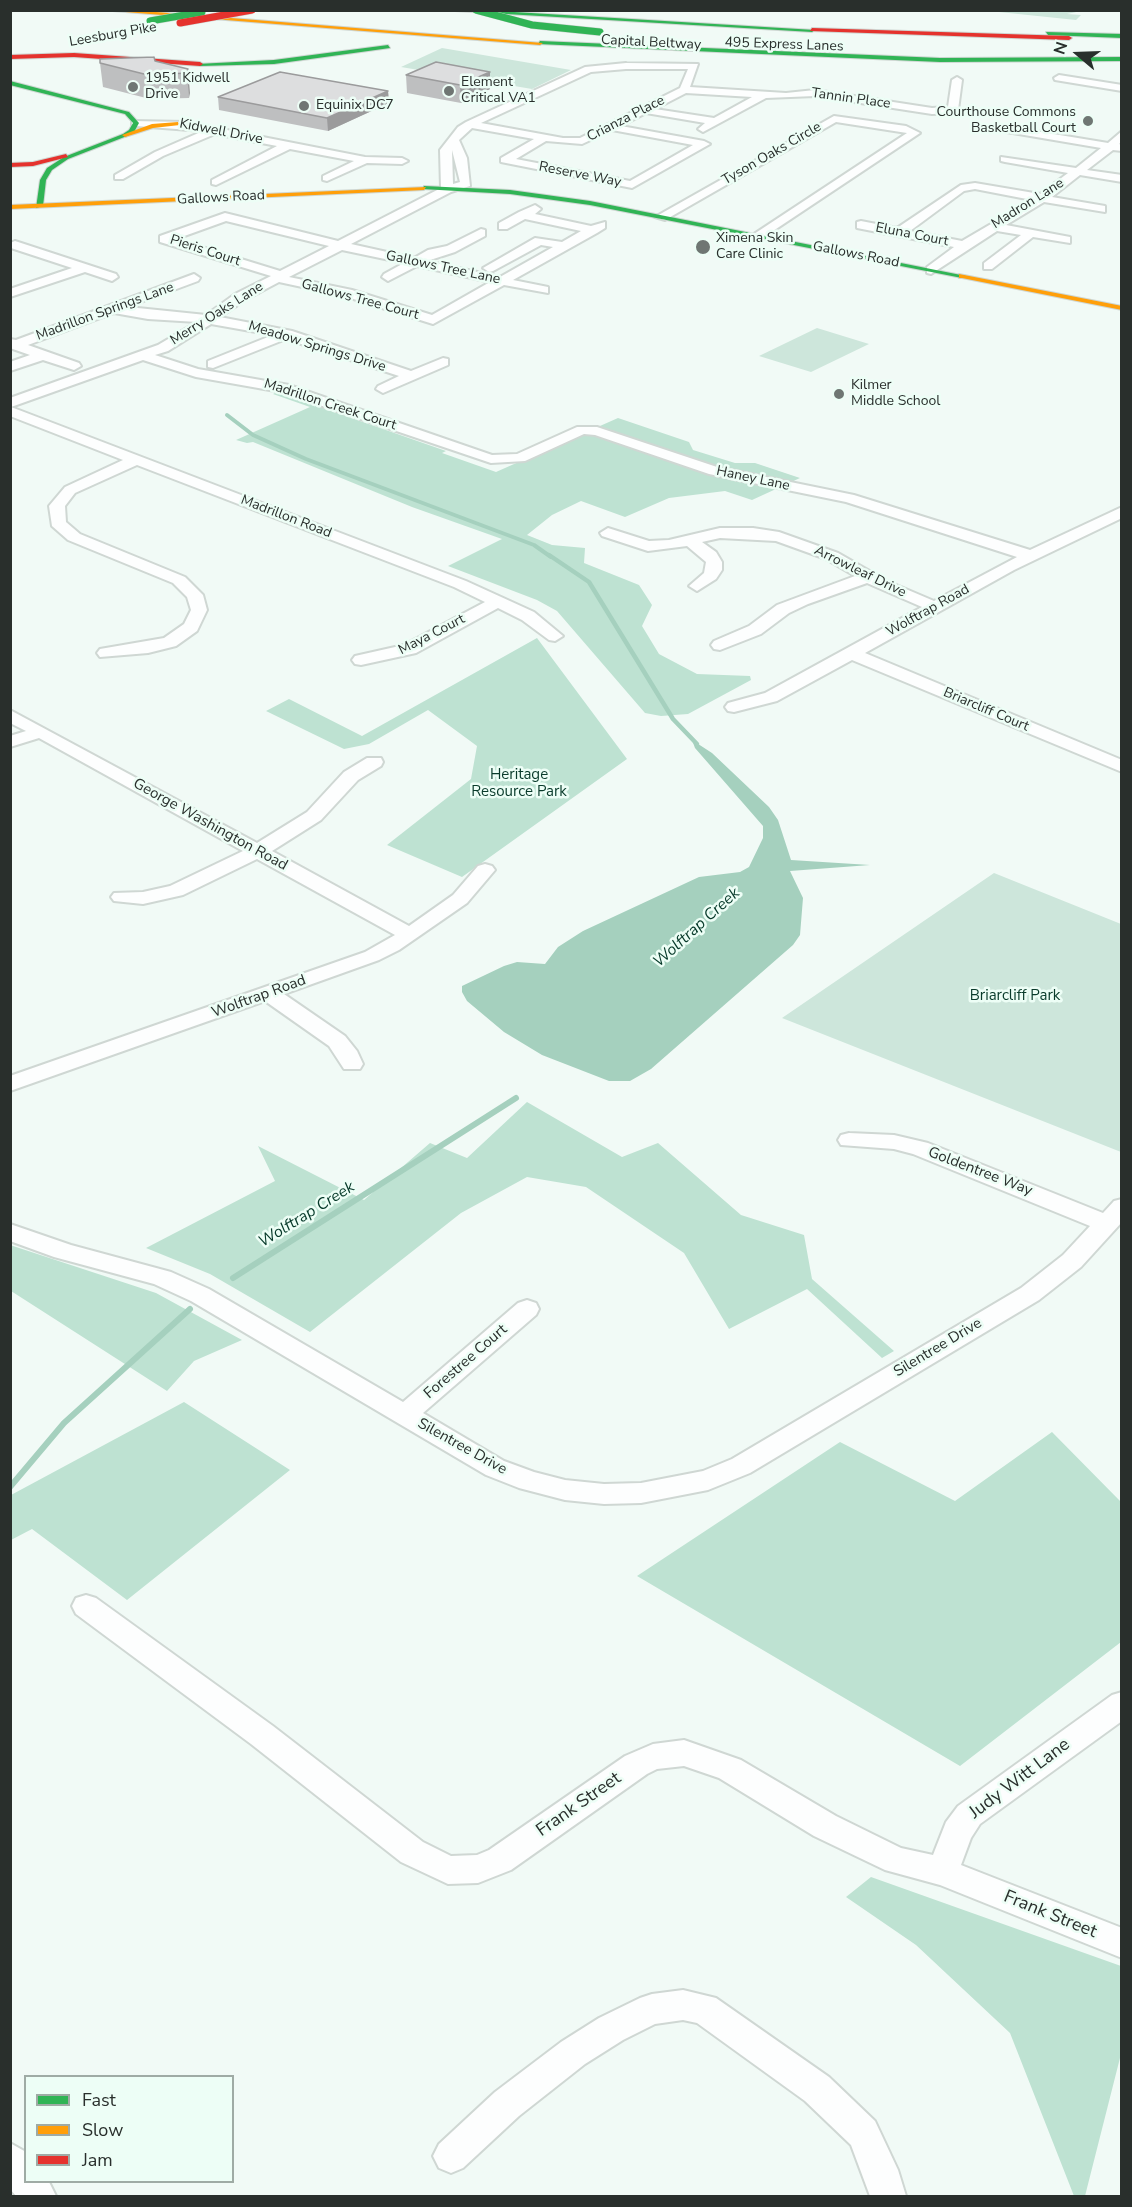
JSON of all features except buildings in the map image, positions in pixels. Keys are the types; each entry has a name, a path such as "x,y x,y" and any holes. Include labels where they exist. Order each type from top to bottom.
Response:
{"main road":[{"path":"102,10 252,17 526,42 810,57 1122,56"},
{"name":"Leesburg Pike","path":"141,31 210,10"},
{"name":"495 Express Lanes","path":"231,10 421,25 692,41 891,50 1122,56"},
{"name":"Capital Beltway","path":"440,10 782,29 1122,40"},
{"path":"476,10 532,25 601,31 1122,56"},
{"path":"489,10 538,22 601,31 924,43 1122,40"},
{"path":"540,10 1122,40"},
{"path":"613,10 676,18"},
{"name":"495 Express Lanes","path":"423,14 755,32 1122,40"},
{"path":"181,17 252,17 296,30 307,41 299,49 274,56 205,61 159,56 141,31 181,17"},
{"name":"Capital Beltway","path":"181,17 618,42 910,54 1122,56"},
{"name":"Leesburg Pike","path":"10,56 81,41"},
{"path":"10,45 30,42"},
{"path":"10,56 74,55 219,65 274,62 422,43 526,42"},
{"name":"Kidwell Drive","path":"10,84 127,113 134,118 136,123"},
{"path":"124,135 132,131 136,123"},
{"path":"39,206 46,173 61,161 124,135 152,126 178,123"},
{"path":"10,165 43,163 84,151"},
{"path":"59,205 63,202 63,179 68,164 84,151"},
{"path":"10,169 46,173 63,179"},
{"name":"Gallows Road","path":"442,188 466,184 534,189 590,203 1122,308"},
{"name":"Gallows Road","path":"10,207 442,188 494,191 590,203"}],"street":[{"name":"Crianza Place","path":"626,66 694,66 684,90 578,142 470,124 589,69 626,66"},
{"path":"1059,78 1122,88"},
{"name":"Tannin Place","path":"684,90 764,95 815,93 932,111 953,110 957,80"},
{"path":"703,129 764,95"},
{"path":"681,116 712,99"},
{"path":"645,110 716,122"},
{"name":"Tyson Oaks Circle","path":"661,217 834,119 906,129 915,133 757,236"},
{"name":"Kidwell Drive","path":"136,123 178,123 365,160 402,161"},
{"path":"442,188 446,150 462,129 470,124"},
{"name":"Reserve Way","path":"544,138 505,160 632,185 704,144 610,127"},
{"path":"999,128 1116,147"},
{"path":"119,177 159,154 213,130"},
{"name":"Madron Lane","path":"931,270 964,244 1043,198 1078,171 1116,147 1122,134"},
{"path":"454,141 461,158 466,184"},
{"path":"216,182 254,160 289,145"},
{"path":"1019,148 1001,161 1122,179"},
{"path":"327,178 365,160"},
{"path":"900,232 961,188 975,186 1101,209"},
{"name":"Merry Oaks Lane","path":"10,403 144,356 182,338 229,304 342,246 442,188"},
{"path":"503,225 535,209"},
{"name":"Gallows Tree Court","path":"280,277 347,293 433,320 505,282 597,228 522,215"},
{"name":"Pieris Court","path":"280,277 164,239 225,217 342,246"},
{"name":"Eluna Court","path":"861,225 964,244"},
{"path":"992,226 1066,240"},
{"path":"388,277 415,256 451,249 481,233"},
{"path":"988,266 1031,233"},
{"path":"489,268 539,241 565,246"},
{"path":"15,245 112,277"},
{"name":"Gallows Tree Lane","path":"342,246 415,256 505,282 543,290"},
{"path":"20,260 39,253"},
{"path":"503,260 531,266"},
{"path":"10,293 85,268"},
{"name":"Madrillon Springs Lane","path":"13,344 194,278"},
{"name":"Meadow Springs Drive","path":"114,309 148,315 210,319 255,326 287,334 412,376"},
{"path":"213,364 287,334"},
{"path":"13,344 74,366"},
{"path":"10,367 43,355"},
{"name":"Madrillon Creek Court","path":"144,356 196,373 284,388 478,455"},
{"name":"Meadow Springs Drive","path":"383,389 443,362"},
{"name":"Madrillon Road","path":"10,411 499,601 528,616 555,636"},
{"name":"Haney Lane","path":"478,455 505,460 520,458 582,430 597,431 714,471 849,498 1031,556"},
{"path":"106,653 148,648 170,642 191,627 199,610 195,595 179,580 74,537 58,523 57,506 70,490 137,459"},
{"name":"Wolftrap Road","path":"734,707 771,697 1031,556 1122,512"},
{"name":"Arrowleaf Drive","path":"608,532 648,546 669,545 737,532 779,537 832,556 867,577 935,607"},
{"path":"689,540 703,549 714,562 714,570 710,576 697,586"},
{"path":"720,645 741,636 802,600 867,577"},
{"name":"Maya Court","path":"361,660 410,649 499,601"},
{"path":"719,627 741,636"},
{"name":"Briarcliff Court","path":"851,653 1122,767"},
{"name":"George Washington Road","path":"10,715 409,934"},
{"path":"10,742 41,732"},
{"path":"121,897 143,898 176,891 258,851 314,816 351,776 374,762"},
{"name":"Wolftrap Road","path":"10,1084 372,956 460,899 485,870"},
{"path":"268,994 337,1041 346,1051 352,1064"},
{"name":"Goldentree Way","path":"849,1140 894,1142 920,1148 1114,1215"},
{"name":"Silentree Drive","path":"10,1233 63,1251 162,1278 200,1295 495,1468 529,1481 565,1490 604,1494 641,1493 697,1482 741,1466 1030,1294 1072,1261 1114,1215"},
{"name":"Forestree Court","path":"404,1415 527,1309"},
{"name":"Frank Street","path":"86,1606 262,1735 412,1852 448,1870 478,1869 500,1860 636,1765 653,1757 684,1753 701,1757 730,1769 825,1826 896,1860 943,1872 1122,1943"},
{"name":"Judy Witt Lane","path":"943,1872 957,1832 969,1815 1122,1704"},
{"path":"451,2156 507,2104 573,2053 652,2008 682,2005 704,2009 817,2089 863,2133 880,2170 888,2196"},
{"path":"10,2160 24,2178"},
{"path":"28,2183 38,2196"}],"green space":[{"path":"1081,11 1067,14 1081,15 1076,20 999,12"},
{"path":"442,48 571,70 532,89 401,67"},
{"path":"817,328 869,344 811,372 759,356"},
{"path":"277,392 446,451 442,453 496,472 618,418 689,442 693,450 735,463 755,463 800,478 752,500 725,491 669,498 625,517 581,501 552,515 527,535 552,545 585,548 584,563 639,585 652,605 642,626 659,654 697,674 750,676 751,680 688,714 661,716 645,713 557,611 537,600 448,566 502,539 412,507 253,442 236,440 310,407 273,394"},
{"name":"Heritage Resource Park","path":"537,638 627,759 462,877 387,845 471,779 477,746 428,710 369,744 344,749 266,711 289,699 362,736"},
{"name":"Briarcliff Park","path":"994,873 1121,924 1121,1152 782,1018"},
{"path":"527,1102 622,1157 658,1143 741,1215 804,1235 812,1279 894,1351 882,1358 807,1289 729,1329 684,1253 586,1187 527,1177 461,1213 310,1332 210,1274 146,1248 275,1181 258,1146 364,1200 430,1143 467,1158"},
{"path":"10,1245 156,1293 242,1340 194,1361 167,1391 11,1291"},
{"path":"184,1402 290,1470 127,1600 32,1529 11,1540 11,1495"},
{"path":"1052,1432 1121,1502 1121,1642 960,1766 637,1576 840,1442 955,1501"},
{"path":"871,1877 1121,1966 1121,2054 1085,2196 1074,2196 1010,2033 916,1945 846,1897"}],"water":[{"path":"692,740 712,753 769,807 778,820 791,860 870,865 790,871 803,898 800,935 793,945 651,1069 630,1081 609,1081 542,1055 504,1032 467,1001 462,992 462,986 517,962 545,964 558,947 583,931 699,877 740,872 749,867 763,838 763,826 695,748"}],"waterway":[{"path":"227,415 253,435 306,459 534,545 551,557"},
{"path":"549,555 589,582 673,719 697,744"},
{"name":"Wolftrap Creek","path":"233,1278 516,1098"},
{"name":"Wolftrap Creek","path":"10,1487 64,1423 190,1309"}],"traffic: fast":[{"path":"440,10 812,30"},
{"path":"476,10 532,25 600,32"},
{"path":"150,21 202,12"},
{"path":"1048,33 1122,36"},
{"path":"540,43 940,60 1122,59"},
{"path":"200,64 274,62 388,47"},
{"path":"10,83 127,113 136,123 132,131 125,135 66,158 49,169 43,180 39,206"},
{"path":"424,188 510,192 590,203 962,276"}],"traffic: slow":[{"path":"102,10 540,43"},
{"path":"125,135 152,126 178,124"},
{"path":"10,207 424,188"},
{"path":"962,276 1122,308"}],"traffic: jam":[{"path":"180,23 252,10"},
{"path":"812,30 1069,38"},
{"path":"10,57 74,55 200,64"},
{"path":"10,165 33,164 66,156"}],"place":[{"name":"1951 Kidwell Drive","path":"133,87"},
{"name":"Element Critical VA1","path":"449,91"},
{"name":"Equinix DC7","path":"304,106"},
{"name":"Courthouse Commons Basketball Court","path":"1088,121"},
{"name":"Ximena Skin Care Clinic","path":"703,247"},
{"name":"Kilmer Middle School","path":"839,394"}]}
